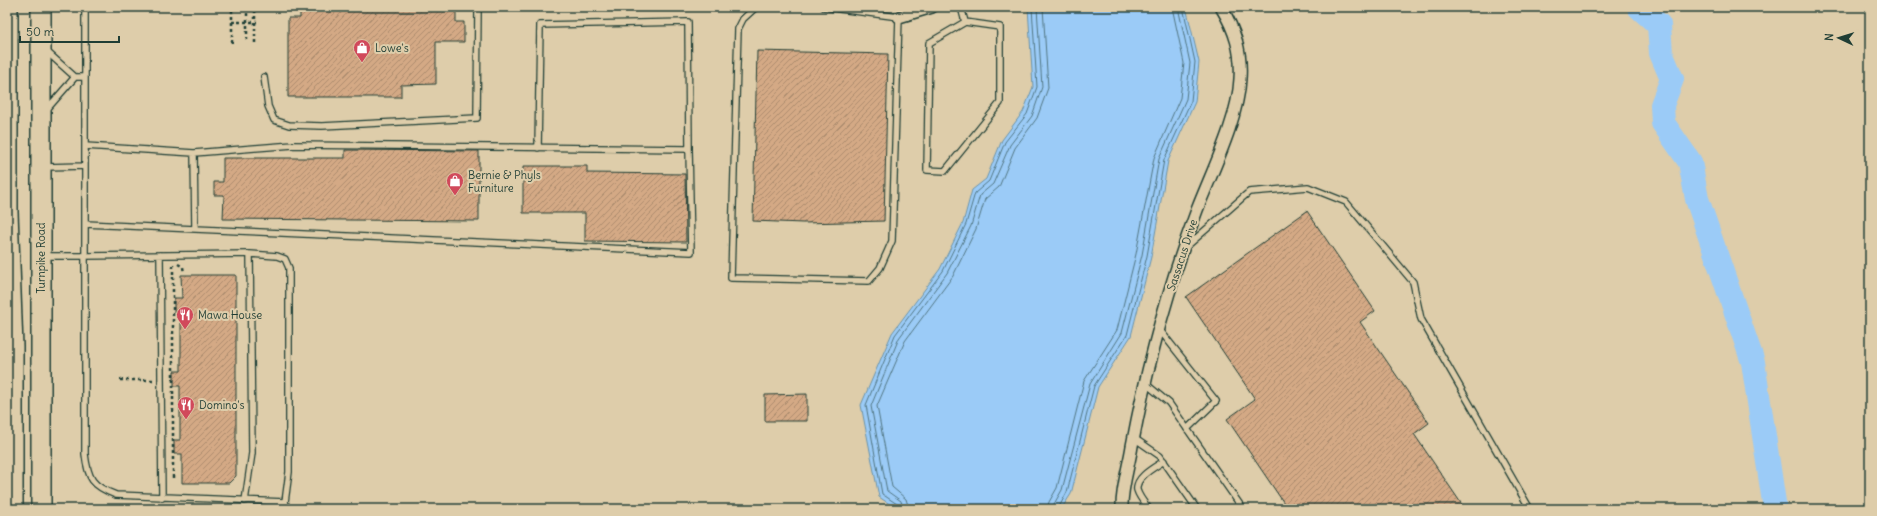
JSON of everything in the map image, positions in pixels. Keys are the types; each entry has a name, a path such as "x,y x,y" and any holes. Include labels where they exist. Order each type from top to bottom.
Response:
{"highway":[{"path":"8,7 8,212 13,509"},
{"name":"Turnpike Road","path":"41,7 41,509"}],"street":[{"path":"899,17 932,7"},
{"name":"Sassacus Drive","path":"1122,509 1145,383 1159,329 1182,251 1226,133 1238,96 1240,62 1239,47 1230,21 1221,7"}],"lane":[{"path":"85,7 85,454 87,472 93,482 103,490 116,495 285,502"},
{"path":"264,77 268,106 274,120 288,125 322,126 477,118 478,7"},
{"path":"756,7 742,19 738,29 731,278 869,281 880,268 892,241 899,17 824,7"},
{"path":"961,7 966,22"},
{"path":"85,224 691,252 688,22 540,25 538,148"},
{"path":"966,22 1000,27 1000,103 945,171 927,170 930,44 966,22"},
{"path":"41,46 52,58 75,76 85,76"},
{"path":"42,116 55,98 75,76"},
{"path":"85,146 194,153 293,146 689,149"},
{"path":"194,153 196,229"},
{"path":"42,168 85,166"},
{"path":"1182,251 1249,192 1308,187 1346,202 1413,282 1421,319 1530,509"},
{"path":"41,256 250,254 276,256 285,259 289,268 289,472 285,502 288,509"},
{"path":"246,500 252,453 250,254"},
{"path":"160,255 162,498"},
{"path":"1159,329 1216,401 1187,429"},
{"path":"1145,383 1169,403 1243,509"},
{"path":"1134,438 1160,456 1197,509"},
{"path":"1149,509 1137,491 1138,485 1144,475 1164,461"}],"path":[{"path":"232,7 232,43"},
{"path":"247,7 247,43"},
{"path":"255,7 255,43"},
{"path":"232,22 256,22"},
{"path":"172,478 173,264 175,262 183,267 184,273"},
{"path":"120,380 161,380"}],"water":[{"path":"1028,7 1186,7 1199,62 1195,102 1168,161 1151,257 1131,336 1098,387 1071,494 1062,508 897,509 879,497 861,405 892,333 940,269 963,223 972,190 986,179 1002,140 1023,112 1033,87"}],"building":[{"name":"Lowe's","path":"300,7 456,7 456,22 464,22 464,42 436,42 436,84 401,85 401,97 288,97 288,18 300,18"},
{"path":"757,51 888,54 884,221 803,223 753,221"},
{"name":"Bernie & Phyls Furniture","path":"345,150 479,151 479,221 223,219 224,195 214,195 214,182 223,182 223,158 345,158"},
{"path":"523,166 587,166 587,173 685,174 686,242 585,241 585,213 523,213"},
{"path":"1307,211 1375,311 1360,322 1429,423 1414,434 1465,509 1288,509 1227,419 1255,399 1186,297"},
{"path":"181,275 236,275 236,476 229,483 182,483 182,454 174,454 174,440 180,440 180,386 174,386 174,371 181,371 181,312 174,312 174,298 182,298"},
{"path":"807,394 807,421 765,421 765,395"}],"waterway":[{"path":"1639,7 1659,25 1661,53 1672,79 1662,105 1663,123 1690,162 1697,199 1753,362 1775,509"}],"place":[{"name":"Lowe's","path":"362,63"},
{"name":"Bernie & Phyls Furniture","path":"455,196"},
{"name":"Mawa House","path":"185,330"},
{"name":"Domino's","path":"186,420"}]}
